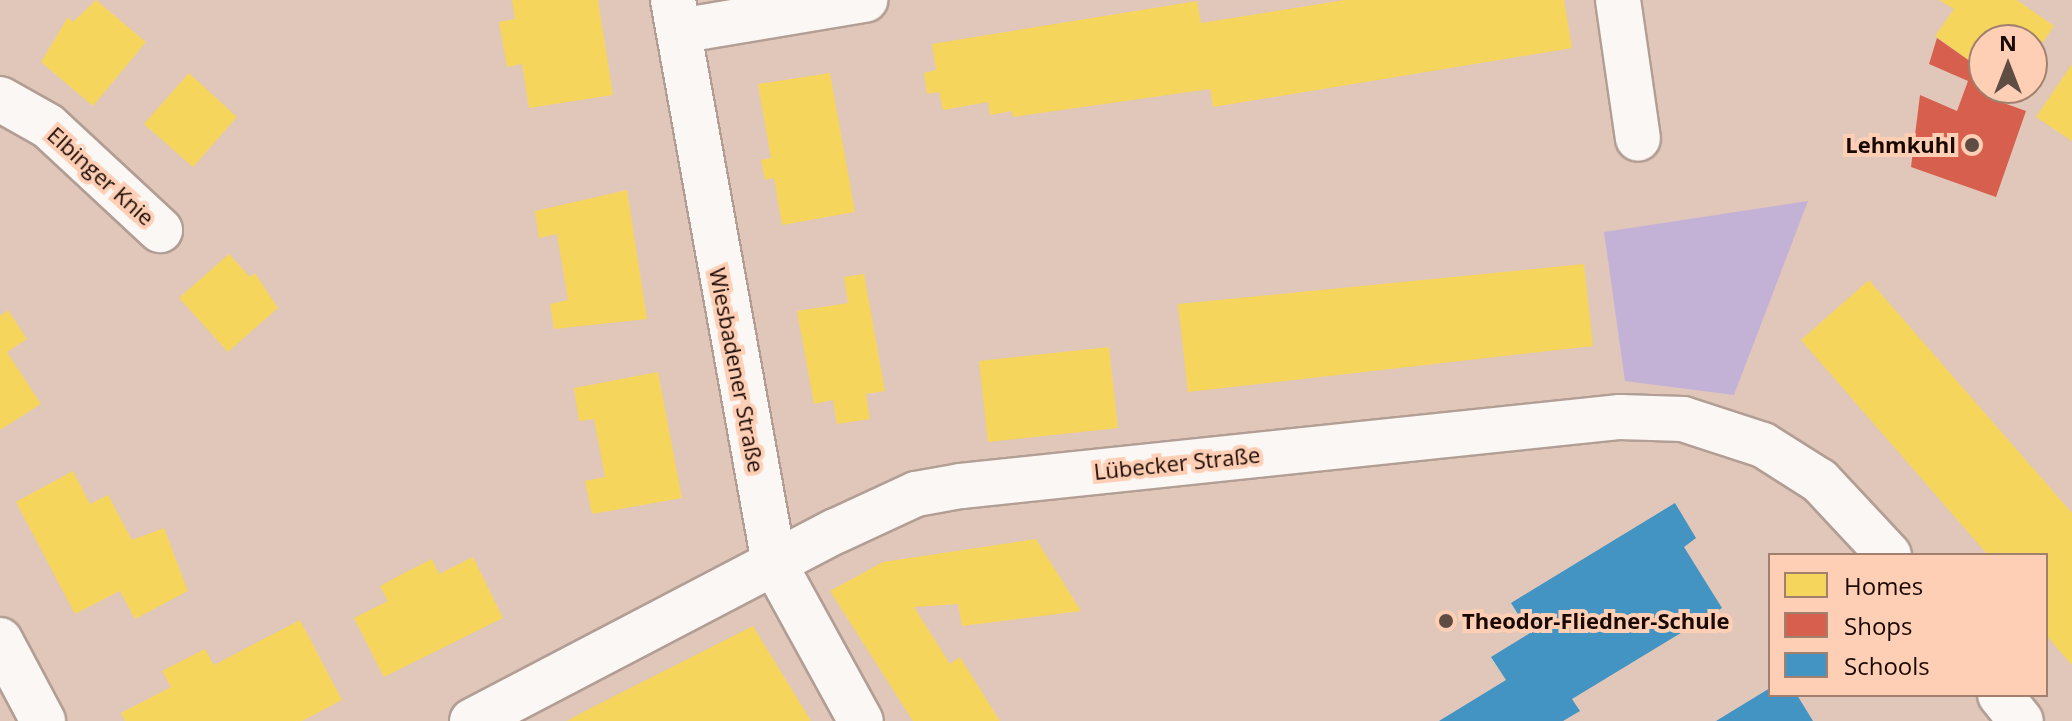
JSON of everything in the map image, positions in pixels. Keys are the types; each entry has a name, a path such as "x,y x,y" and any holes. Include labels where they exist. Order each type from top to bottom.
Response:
{"street":[{"path":"676,16 865,0"},
{"path":"1618,0 1638,139"},
{"name":"Wiesbadener Straße","path":"676,16 774,563 861,721"},
{"name":"Elbinger Knie","path":"0,99 48,126 160,230"},
{"name":"Lübecker Straße","path":"472,721 774,563 916,494 961,486 1620,417 1683,419 1763,445 1820,481 1887,553"},
{"path":"0,640 43,721"},
{"path":"2002,697 2021,721"}],"shaded area":[{"path":"1808,201 1734,395 1625,381 1604,232"}],"building: Homes":[{"path":"96,0 146,42 93,106 41,62 68,17 73,22"},
{"path":"512,0 598,0 613,95 529,108 522,64 507,67 499,22 515,19"},
{"path":"1345,0 1564,0 1572,48 1213,107 1210,89 1013,117 1012,111 990,115 988,102 943,110 939,92 927,94 924,73 936,70 932,44 1197,1 1201,23"},
{"path":"1939,0 2017,0 2054,26 2048,35 2048,24 1968,24 1968,60 1935,36 1954,9"},
{"path":"2072,64 2072,141 2036,117 2048,104 2048,99"},
{"path":"189,73 237,117 193,167 144,124"},
{"path":"830,73 855,212 782,225 774,178 765,180 761,160 771,158 758,84"},
{"path":"627,190 647,319 554,329 550,304 568,300 557,234 539,238 535,211"},
{"path":"229,254 250,277 255,273 278,308 228,352 179,298"},
{"path":"1584,264 1593,346 1188,392 1178,304"},
{"path":"864,274 885,391 866,394 870,419 837,424 833,400 814,404 797,311 848,303 844,277"},
{"path":"1869,280 2072,513 2072,665 2048,637 2048,553 1986,553 1801,340"},
{"path":"8,310 27,339 7,352 41,404 0,430 0,316"},
{"path":"1109,347 1118,428 988,442 979,361"},
{"path":"658,372 682,498 592,514 585,481 605,477 594,419 579,421 574,388"},
{"path":"73,471 90,504 108,495 132,540 164,528 188,591 135,619 120,591 75,614 16,502"},
{"path":"1036,539 1081,611 962,626 958,604 914,607 950,664 960,657 1000,721 913,721 830,591 883,562"},
{"path":"473,557 503,618 384,677 354,618 388,601 380,586 406,572 432,559 439,574"},
{"path":"300,620 342,700 302,721 125,721 121,713 171,687 162,671 205,649 214,665"},
{"path":"753,626 811,721 567,721 589,709"}],"building: Shops":[{"path":"1937,38 1968,60 1968,81 1929,64"},
{"path":"1968,81 1968,104 2007,104 2026,111 1996,197 1911,167 1920,95 1957,111"}],"building: Schools":[{"path":"1675,503 1696,538 1684,547 1722,608 1572,699 1580,711 1563,721 1439,721 1506,680 1491,657 1530,633 1511,603"},
{"path":"1768,689 1768,697 1798,697 1813,721 1716,721"}],"place":[{"name":"Lehmkuhl","path":"1972,145"},
{"name":"Theodor-Fliedner-Schule","path":"1446,621"}]}
